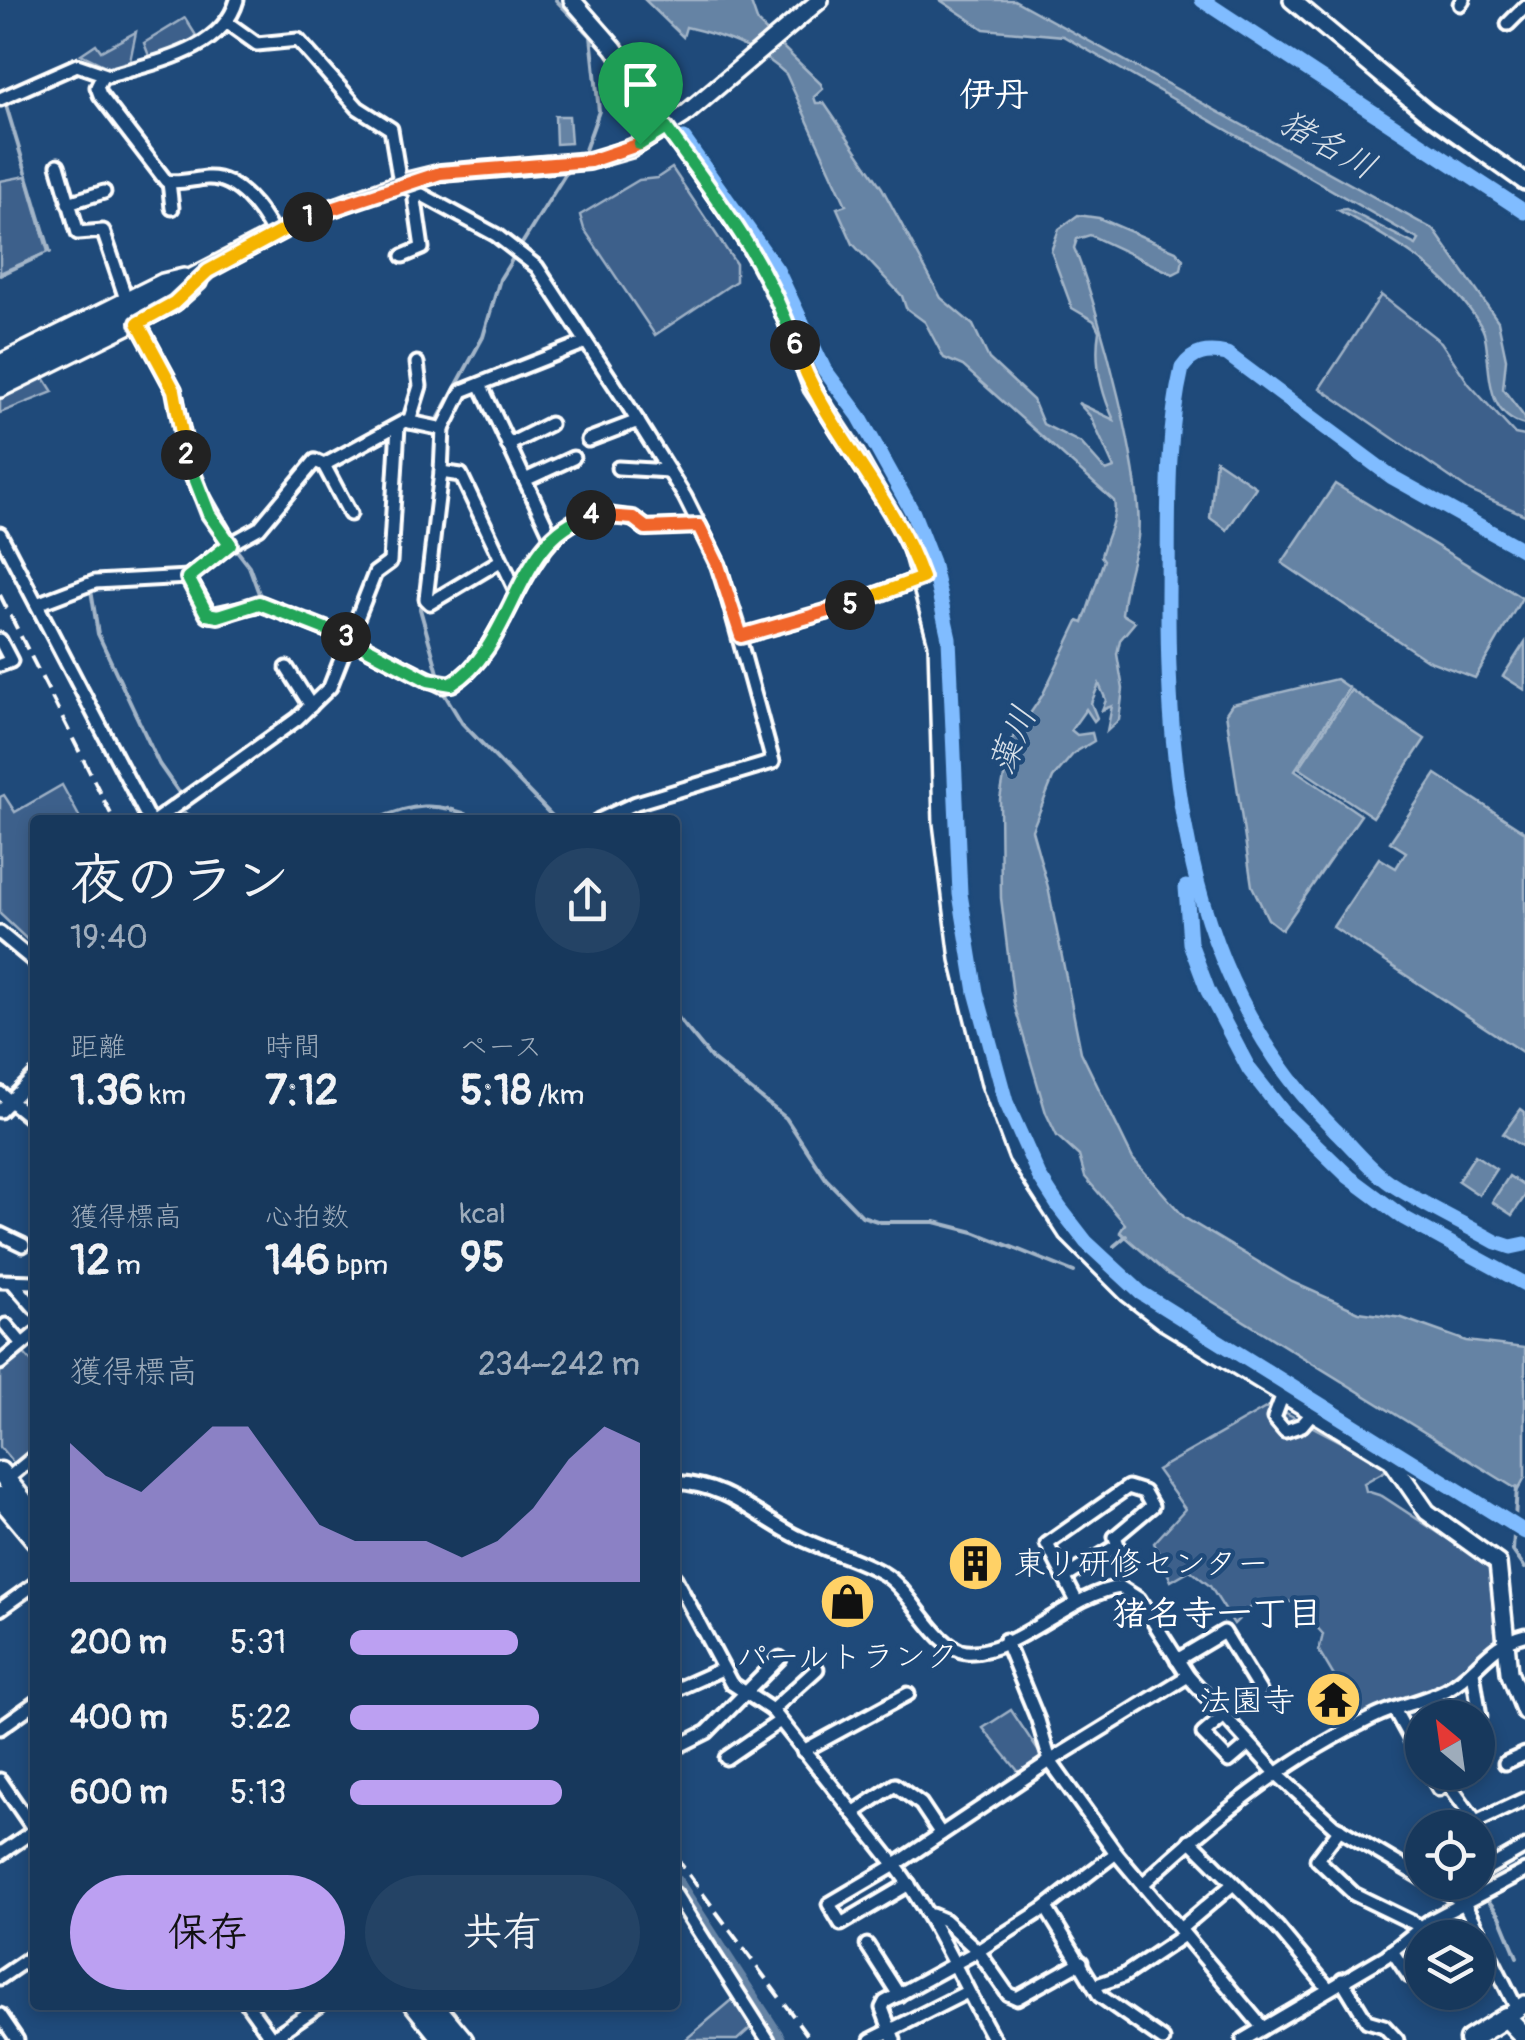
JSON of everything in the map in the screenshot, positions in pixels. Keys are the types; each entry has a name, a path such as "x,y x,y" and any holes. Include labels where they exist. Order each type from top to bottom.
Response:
{"main road":[{"path":"3,1485 30,1511"},
{"path":"3,1485 30,1531"},
{"path":"418,2010 432,2036"},
{"path":"438,2010 464,2040"},
{"path":"1469,2040 1516,2010 1525,2037"}],"street":[{"path":"0,99 78,65 103,76 153,65 228,24 237,0"},
{"path":"572,0 614,48 752,248 774,286 812,388 896,516 922,578 937,643 948,896 990,1084 1017,1156 1067,1232 1126,1293 1163,1321 1390,1460 1427,1512 1498,1563 1509,1672 1525,1712"},
{"path":"0,376 306,218 400,183 440,173 602,159 683,116 820,0"},
{"path":"1292,0 1426,112 1525,182"},
{"path":"1508,24 1525,7"},
{"path":"228,24 257,44 298,40 358,108 391,129 400,183"},
{"path":"103,76 98,87 100,95 153,169 169,182 214,178 228,182 262,214 274,235"},
{"path":"58,165 78,233 103,232 126,299"},
{"path":"169,182 172,208"},
{"path":"400,183 496,235 537,268 669,471 718,565 741,636 773,762 636,803 611,815"},
{"path":"68,203 104,192"},
{"path":"403,256 422,248 418,192"},
{"path":"0,362 163,282 208,271"},
{"path":"0,389 174,303 208,271"},
{"path":"138,323 174,390 195,483 230,544"},
{"path":"500,562 430,603 426,600 443,429 462,392 532,360 586,342"},
{"path":"159,815 311,706 330,687 374,573 390,562 404,424 420,386 417,363"},
{"path":"481,386 553,540"},
{"path":"588,440 638,421"},
{"path":"324,464 404,424 443,429"},
{"path":"508,445 550,424"},
{"path":"525,480 573,458"},
{"path":"37,604 95,582 188,578 230,544 259,528 315,461 324,464 350,514"},
{"path":"618,468 669,471"},
{"path":"440,472 462,475 516,593"},
{"path":"188,578 210,615 259,603 349,639 440,685 462,677 510,613 520,580 572,522 602,514 633,518 646,528 699,526"},
{"path":"0,534 149,815"},
{"path":"741,636 827,612 922,578"},
{"path":"0,640 12,661 0,664"},
{"path":"287,668 311,706"},
{"path":"0,934 30,958"},
{"path":"30,1080 3,1102 30,1118"},
{"path":"0,1234 23,1246"},
{"path":"0,1280 30,1282"},
{"path":"14,1284 30,1302"},
{"path":"6,1325 22,1344"},
{"path":"0,1362 30,1338"},
{"path":"1282,1394 1274,1418 1285,1431 1302,1426 1313,1412"},
{"path":"3,1485 30,1461"},
{"path":"680,1483 723,1490 793,1534 884,1573 956,1649 982,1651 1097,1590 1120,1587 1139,1599 1188,1676 1278,1776 1340,1829 1405,1868"},
{"path":"1064,1578 1118,1544 1115,1537 1152,1506 1144,1492 1128,1487 1047,1544 1064,1578 1076,1600"},
{"path":"0,1609 30,1588"},
{"path":"680,1602 731,1684 772,1710 932,1915 953,1966 994,2040"},
{"path":"1177,1660 1224,1632 1260,1691"},
{"path":"1144,1883 1236,1801 1327,1742 1446,1690 1474,1672 1494,1646 1525,1635"},
{"path":"1006,1640 1050,1761 1116,1853 1262,2027"},
{"path":"680,1746 708,1732 780,1658"},
{"path":"680,1688 722,1668"},
{"path":"772,1710 817,1669"},
{"path":"1474,1672 1478,1700"},
{"path":"909,1884 841,1924 829,1904 1188,1676"},
{"path":"804,1751 908,1694"},
{"path":"0,1728 30,1707"},
{"path":"1395,1710 1405,1729"},
{"path":"1224,1716 1204,1734 1229,1761 1248,1744"},
{"path":"726,1758 780,1721"},
{"path":"1505,1763 1525,1754"},
{"path":"0,1780 30,1823"},
{"path":"854,1813 895,1784 921,1804 941,1834"},
{"path":"1495,1814 1525,1798"},
{"path":"1340,1829 1316,1859 1354,1894 1408,1920"},
{"path":"0,1854 30,1833"},
{"path":"1190,1840 1278,1928 1328,1988"},
{"path":"1495,1864 1525,1847"},
{"path":"892,2035 882,2008 898,1994 953,1966 1046,1908 1116,1853"},
{"path":"1495,1887 1525,1871"},
{"path":"1094,1986 1123,1976 1182,1932 1232,1885"},
{"path":"1459,1900 1516,2010"},
{"path":"1434,1920 1470,1900"},
{"path":"680,1901 766,2030 768,2040"},
{"path":"1046,1908 1108,2004 1163,2040"},
{"path":"932,1915 944,1920 978,1951 1008,1994 1017,1998 1081,1962"},
{"path":"1249,2039 1262,2027 1405,1941"},
{"path":"1392,1951 1405,1970"},
{"path":"868,1952 898,1994"},
{"path":"0,1978 30,1957"},
{"path":"1342,1980 1366,2020 1384,2026 1397,2040"},
{"path":"871,2040 892,2035 967,1992"},
{"path":"251,2010 271,2039 313,2010"},
{"path":"0,2015 17,2040"}],"shaded area":[{"path":"645,0 750,0 758,23 821,84 823,89 814,97 816,103 824,103 882,188 941,298 973,325 989,359 1033,400 1043,424 1081,443 1106,471 1114,468 1091,417 1078,403 1114,420 1100,377 1099,331 1094,321 1072,308 1051,251 1059,229 1078,215 1099,218 1176,251 1183,259 1181,270 1173,274 1090,235 1077,239 1074,248 1095,309 1119,398 1139,522 1122,614 1135,622 1120,640 1117,654 1123,689 1119,720 1107,731 1112,706 1102,710 1106,700 1099,684 1091,703 1097,718 1094,721 1086,709 1071,730 1077,735 1092,733 1094,741 1074,753 1053,778 1032,830 1048,887 1081,1052 1133,1159 1185,1218 1292,1282 1359,1312 1402,1318 1466,1341 1525,1348 1525,1477 1518,1490 1168,1274 1120,1232 1125,1224 1085,1177 1079,1156 1057,1136 1046,1113 1014,1004 1001,898 1000,799 1010,743 1042,696 1078,621 1083,623 1104,560 1101,556 1113,521 1114,501 963,366 944,358 925,322 906,308 902,296 853,244 837,208 846,205 786,74 752,50 726,39 686,27 683,37"},
{"name":"猪名川","path":"940,0 1014,0 1434,230 1498,321 1506,359 1503,389 1525,418 1525,425 1499,408 1490,379 1485,336 1452,288 1399,245 1338,210 1346,209 1416,245 1419,240 1063,36 984,29"},
{"path":"185,18 197,37 151,61 144,43"},
{"path":"136,32 130,61 114,70 81,54 96,44 101,51"},
{"path":"555,116 569,116 571,143 556,144"},
{"path":"672,168 736,264 736,281 655,335 584,229 580,215 639,180 657,178"},
{"path":"26,176 48,252 0,273 0,181"},
{"path":"1381,295 1441,342 1469,384 1515,434 1525,436 1525,515 1470,491 1320,388"},
{"path":"43,376 53,392 0,413 0,395"},
{"path":"1216,460 1256,487 1227,530 1210,518"},
{"path":"1335,484 1522,598 1475,678 1427,660 1282,563"},
{"path":"1525,642 1525,690 1503,676"},
{"path":"1336,679 1349,688 1295,770 1361,815 1282,930 1268,919 1252,886 1226,713 1232,704"},
{"path":"1351,690 1425,739 1373,817 1299,768"},
{"path":"1436,774 1525,832 1525,1054 1333,927 1379,858 1396,868 1406,852 1390,842"},
{"path":"62,785 78,815 30,815 30,942 0,914 0,797 4,795 15,812"},
{"path":"1521,1109 1525,1112 1523,1147 1503,1134"},
{"path":"1475,1155 1496,1169 1479,1195 1458,1181"},
{"path":"1509,1176 1525,1187 1525,1196 1512,1215 1492,1202"},
{"path":"22,1351 30,1360 30,1456 17,1467 0,1447 0,1369"},
{"path":"1271,1405 1385,1465 1385,1471 1364,1483 1366,1491 1382,1496 1489,1566 1496,1641 1473,1658 1467,1674 1360,1720 1319,1651 1323,1634 1294,1602 1258,1600 1234,1624 1210,1586 1190,1570 1171,1581 1154,1543 1185,1509 1157,1470"},
{"path":"1011,1710 1043,1758 1022,1776 983,1728"},
{"path":"737,1996 754,2025 737,2040 685,2040"}],"waterway":[{"path":"556,0 591,36 599,111 585,150"},
{"path":"5,102 26,172"},
{"path":"437,421 483,337 500,279 566,173"},
{"path":"27,176 50,252"},
{"path":"0,275 42,255"},
{"path":"431,514 437,434"},
{"path":"235,548 249,566 261,599"},
{"path":"425,558 420,609 440,680"},
{"path":"91,590 98,634 159,764 180,794"},
{"path":"373,645 400,658"},
{"path":"442,690 462,723 551,815"},
{"path":"390,815 424,806 467,815"},
{"path":"179,810 187,815"},
{"path":"680,1020 712,1059 786,1118 826,1179 862,1216 880,1222 935,1222 974,1232 1074,1272"},
{"path":"1114,1246 1126,1236"},
{"path":"1517,1487 1513,1551 1525,1568"},
{"path":"680,1893 776,2040"},
{"path":"1488,1900 1500,1916 1517,1957"}],"railway":[{"path":"0,595 111,815"},
{"path":"680,1863 811,2040"}],"cycle path":[{"path":"1202,0 1525,212"},
{"path":"684,139 777,270 824,369 859,416 913,513 932,562 949,638 960,894 976,992 1006,1102 1039,1176 1086,1242 1141,1293 1525,1532"},
{"path":"1525,551 1392,477 1227,354 1202,353 1182,368 1169,481 1173,741 1182,812 1197,882 1219,949 1248,1014 1286,1074 1369,1165 1403,1191 1496,1242 1511,1247 1525,1244"},
{"path":"1186,887 1190,943 1208,991 1249,1069 1286,1116 1349,1177 1404,1218 1525,1284"}],"place":[{"name":"東リ研修センター","path":"975,1563"},
{"name":"パールトランク","path":"847,1602"},
{"name":"法園寺","path":"1334,1700"}],"district":[{"name":"伊丹","path":"994,94"},
{"name":"猪名寺一丁目","path":"1217,1613"}],"route":[{"path":"666,128 728,211 774,286 812,388 896,516 922,578 827,612 741,636 718,565 699,526 646,528 633,518 595,514 572,522 553,540 520,580 510,613 462,677 443,686 344,636 259,603 218,616 207,614 188,578 230,544 215,525 195,483 174,390 138,323 174,303 208,271 274,235 306,218 400,183 440,173 590,161 640,144 666,128"}],"water label":[{"name":"藻川","path":"1012,740"}]}
